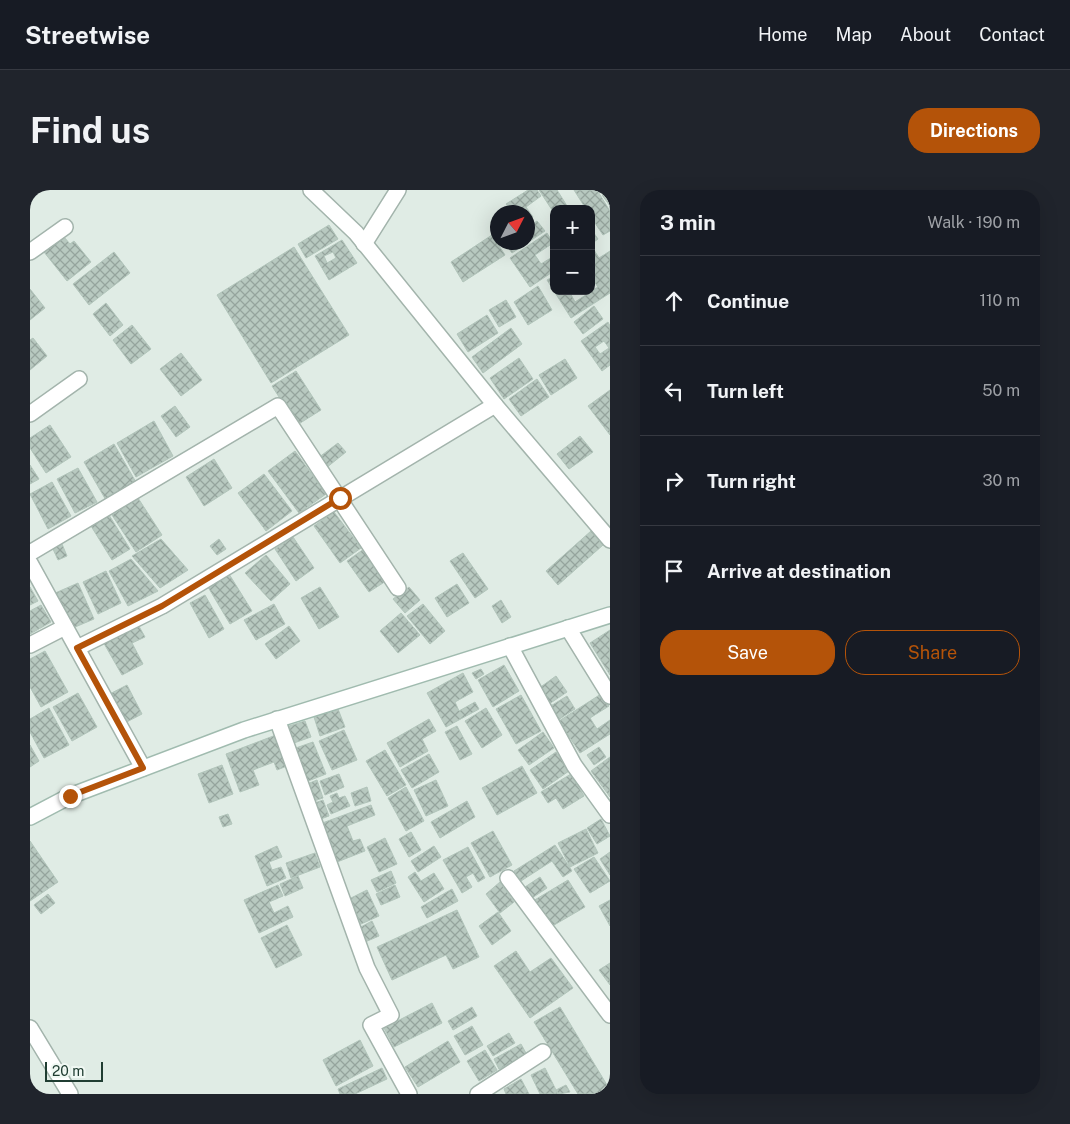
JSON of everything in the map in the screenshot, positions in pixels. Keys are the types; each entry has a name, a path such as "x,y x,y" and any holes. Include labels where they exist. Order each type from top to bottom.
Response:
{"street":[{"path":"311,190 364,244 495,405 610,540"},
{"path":"364,244 398,190"},
{"path":"30,252 65,227"},
{"path":"30,414 80,379"},
{"path":"77,648 162,606 495,405"},
{"path":"30,553 278,406 398,588"},
{"path":"30,562 143,768"},
{"path":"30,817 70,796 277,719 610,614"},
{"path":"30,645 65,627"},
{"path":"568,628 610,696"},
{"path":"510,646 574,765 608,810"},
{"path":"277,719 367,968 391,1015 371,1025 409,1094"},
{"path":"508,878 610,1015"},
{"path":"30,1028 70,1094"},
{"path":"478,1094 543,1052"}],"building":[{"path":"528,190 537,190 541,196 529,205 506,204"},
{"path":"539,190 557,190 566,205 550,205 550,207"},
{"path":"574,190 597,190 610,211 610,231 603,235 595,223 595,205 583,205"},
{"path":"610,190 610,206 602,195"},
{"path":"537,221 545,231 535,238 535,222"},
{"path":"329,225 338,239 306,258 298,244"},
{"path":"547,233 550,238 550,245 535,255 541,264 550,258 550,274 530,287 510,258 522,250 535,250 535,241"},
{"path":"490,236 490,250 502,250 505,255 463,282 451,262"},
{"path":"64,237 70,244 74,241 91,262 67,281 44,252"},
{"path":"342,240 357,263 329,280 315,256","holes":["333,252 336,258 327,263 324,256"]},
{"path":"294,247 349,335 271,383 217,295"},
{"path":"610,251 610,293 571,318 557,295 571,295 575,302 586,295 595,295 595,289 598,287 595,283 595,252 599,258"},
{"path":"114,252 130,273 89,305 73,284"},
{"path":"538,286 552,310 528,325 514,302"},
{"path":"30,289 45,308 30,320"},
{"path":"506,300 516,317 499,327 489,310"},
{"path":"106,303 123,325 110,336 93,314"},
{"path":"594,306 603,319 583,334 574,322"},
{"path":"487,315 498,333 468,352 457,334"},
{"path":"608,322 610,326 610,365 602,371 581,341","holes":["604,341 609,348 600,354 595,347"]},
{"path":"132,325 151,349 131,364 113,340"},
{"path":"511,328 522,344 483,373 472,357"},
{"path":"33,338 47,356 30,370 30,340"},
{"path":"181,353 202,380 181,396 160,369"},
{"path":"519,358 533,379 504,399 490,378"},
{"path":"565,359 577,378 551,395 539,375"},
{"path":"296,371 321,410 297,425 272,386"},
{"path":"537,379 549,397 521,416 509,399"},
{"path":"610,390 610,435 588,406"},
{"path":"175,406 190,427 176,437 161,416"},
{"path":"154,421 173,456 136,477 117,443"},
{"path":"50,425 71,457 46,473 30,448 30,438"},
{"path":"580,436 593,452 569,469 557,454"},
{"path":"338,443 346,452 326,468 318,458"},
{"path":"114,444 137,484 107,502 84,462"},
{"path":"295,451 326,494 299,513 268,471"},
{"path":"214,459 232,488 204,506 186,477"},
{"path":"30,465 39,479 30,484"},
{"path":"78,468 97,502 75,513 57,479"},
{"path":"264,474 292,511 266,531 238,493"},
{"path":"52,482 71,516 48,529 30,494"},
{"path":"138,498 162,535 136,552 112,515"},
{"path":"334,512 361,548 340,563 314,526"},
{"path":"109,515 130,549 112,560 91,526"},
{"path":"591,531 603,545 558,585 546,571"},
{"path":"293,537 314,568 296,581 275,549"},
{"path":"161,539 188,570 160,588 132,556"},
{"path":"219,539 226,549 217,555 210,546"},
{"path":"62,544 67,556 58,560 53,549"},
{"path":"364,549 386,581 369,592 347,561"},
{"path":"463,553 488,589 475,598 450,561"},
{"path":"266,555 290,584 271,601 245,573"},
{"path":"131,559 158,591 128,606 109,571"},
{"path":"106,571 121,603 98,614 83,582"},
{"path":"229,574 252,611 230,624 208,587"},
{"path":"78,583 94,619 68,630 53,594"},
{"path":"457,584 469,603 447,617 435,598"},
{"path":"30,587 38,601 30,605"},
{"path":"320,587 339,617 319,629 301,598"},
{"path":"409,587 420,600 405,613 393,599"},
{"path":"205,595 224,629 209,638 190,603"},
{"path":"501,600 511,617 502,623 492,606"},
{"path":"274,604 285,624 256,640 244,620"},
{"path":"423,604 445,631 430,644 407,616"},
{"path":"41,605 51,622 30,634 30,611"},
{"path":"401,613 420,635 398,653 380,631"},
{"path":"136,621 145,637 132,643 143,664 122,675 102,640"},
{"path":"289,626 300,641 276,659 265,644"},
{"path":"610,630 610,675 590,643"},
{"path":"45,651 68,692 41,707 30,687 30,659"},
{"path":"504,665 519,691 493,707 478,680"},
{"path":"481,669 484,674 476,679 472,673"},
{"path":"463,673 473,692 455,702 459,711 475,702 479,709 446,727 427,693"},
{"path":"556,676 567,692 546,706 535,691"},
{"path":"127,685 142,714 117,727 102,698"},
{"path":"78,693 97,727 72,741 53,707"},
{"path":"601,694 609,706 590,718 597,729 610,720 610,734 580,753 559,721"},
{"path":"521,695 541,731 516,744 496,709"},
{"path":"567,696 575,709 558,720 549,707"},
{"path":"49,708 69,745 44,758 30,732 30,719"},
{"path":"486,708 502,735 482,748 465,721"},
{"path":"338,709 345,727 320,736 314,717"},
{"path":"429,719 436,731 422,739 428,751 400,767 387,743"},
{"path":"305,721 311,737 291,744 286,727"},
{"path":"457,726 472,754 460,760 445,732"},
{"path":"344,730 357,760 332,770 319,741"},
{"path":"543,732 554,748 529,765 518,750"},
{"path":"276,735 287,766 277,770 274,762 253,770 259,785 240,792 226,754"},
{"path":"313,742 326,774 303,783 290,750"},
{"path":"30,745 39,761 30,767"},
{"path":"599,747 606,757 594,765 587,755"},
{"path":"385,750 406,785 387,796 366,761"},
{"path":"556,752 569,771 543,789 530,770"},
{"path":"429,754 439,772 412,788 401,770"},
{"path":"610,757 610,797 591,771"},
{"path":"222,765 233,794 209,803 198,774"},
{"path":"522,766 537,793 497,815 482,788"},
{"path":"339,774 344,787 325,795 320,781"},
{"path":"571,774 584,796 563,809 556,798 548,803 541,792"},
{"path":"317,780 323,798 311,802 305,785"},
{"path":"436,780 448,806 426,816 414,790"},
{"path":"367,787 371,801 355,806 351,793"},
{"path":"406,787 424,821 406,831 388,798"},
{"path":"337,793 339,798 345,796 350,806 331,814 327,805 333,802 330,796"},
{"path":"323,800 329,816 318,820 312,804"},
{"path":"467,801 475,817 440,838 431,822"},
{"path":"371,805 375,815 347,826 353,841 360,839 365,851 332,864 317,825"},
{"path":"228,814 232,824 223,827 219,817"},
{"path":"601,819 610,836 597,844 587,828"},
{"path":"586,829 598,853 570,867 558,843"},
{"path":"493,831 512,865 490,877 471,843"},
{"path":"411,832 421,850 409,857 399,839"},
{"path":"385,838 397,864 379,872 367,847"},
{"path":"30,841 58,882 30,901"},
{"path":"555,845 572,871 563,877 552,861 521,881 514,871"},
{"path":"277,846 282,857 269,862 272,870 281,867 286,878 267,886 255,856"},
{"path":"434,846 441,857 418,872 411,861"},
{"path":"468,847 485,878 478,882 473,873 466,877 472,887 462,893 443,860"},
{"path":"610,852 610,875 600,859"},
{"path":"315,853 320,867 291,878 286,863"},
{"path":"594,857 610,881 590,893 574,869"},
{"path":"391,871 396,883 377,892 371,880"},
{"path":"415,872 421,881 434,873 444,889 424,902 408,877"},
{"path":"298,876 303,888 285,896 280,884"},
{"path":"540,877 547,888 529,900 522,889"},
{"path":"568,880 585,907 549,928 533,901"},
{"path":"500,882 514,902 500,913 486,894"},
{"path":"278,885 283,896 269,902 274,913 288,906 293,917 259,933 244,900"},
{"path":"395,885 400,897 381,905 376,894"},
{"path":"452,889 458,901 427,918 421,907"},
{"path":"367,890 379,916 361,924 349,899"},
{"path":"48,894 55,903 41,914 34,905"},
{"path":"610,900 610,926 599,906"},
{"path":"457,910 479,957 453,969 446,955 392,980 377,947"},
{"path":"498,912 511,931 492,945 479,926"},
{"path":"372,921 379,936 365,942 359,928"},
{"path":"287,925 302,955 276,968 261,938"},
{"path":"516,951 530,972 551,958 573,988 530,1018 494,966"},
{"path":"610,963 610,985 599,970"},
{"path":"432,1003 442,1023 394,1047 384,1028"},
{"path":"472,1007 477,1016 453,1030 448,1021"},
{"path":"560,1007 610,1090 610,1094 578,1094 534,1022"},
{"path":"472,1026 483,1045 465,1055 454,1036"},
{"path":"509,1033 515,1043 493,1056 487,1046"},
{"path":"360,1040 373,1066 336,1086 323,1060"},
{"path":"448,1041 460,1062 418,1087 405,1067"},
{"path":"521,1044 527,1055 499,1069 494,1059"},
{"path":"485,1050 497,1070 479,1081 467,1061"},
{"path":"382,1068 387,1079 355,1094 340,1094 338,1089"},
{"path":"545,1068 558,1094 540,1094 531,1075"},
{"path":"521,1079 529,1094 506,1094 504,1089"},
{"path":"566,1085 570,1092 559,1094 556,1090"}],"route":[{"path":"70,796 143,768 77,648 162,606 340,498"}]}
